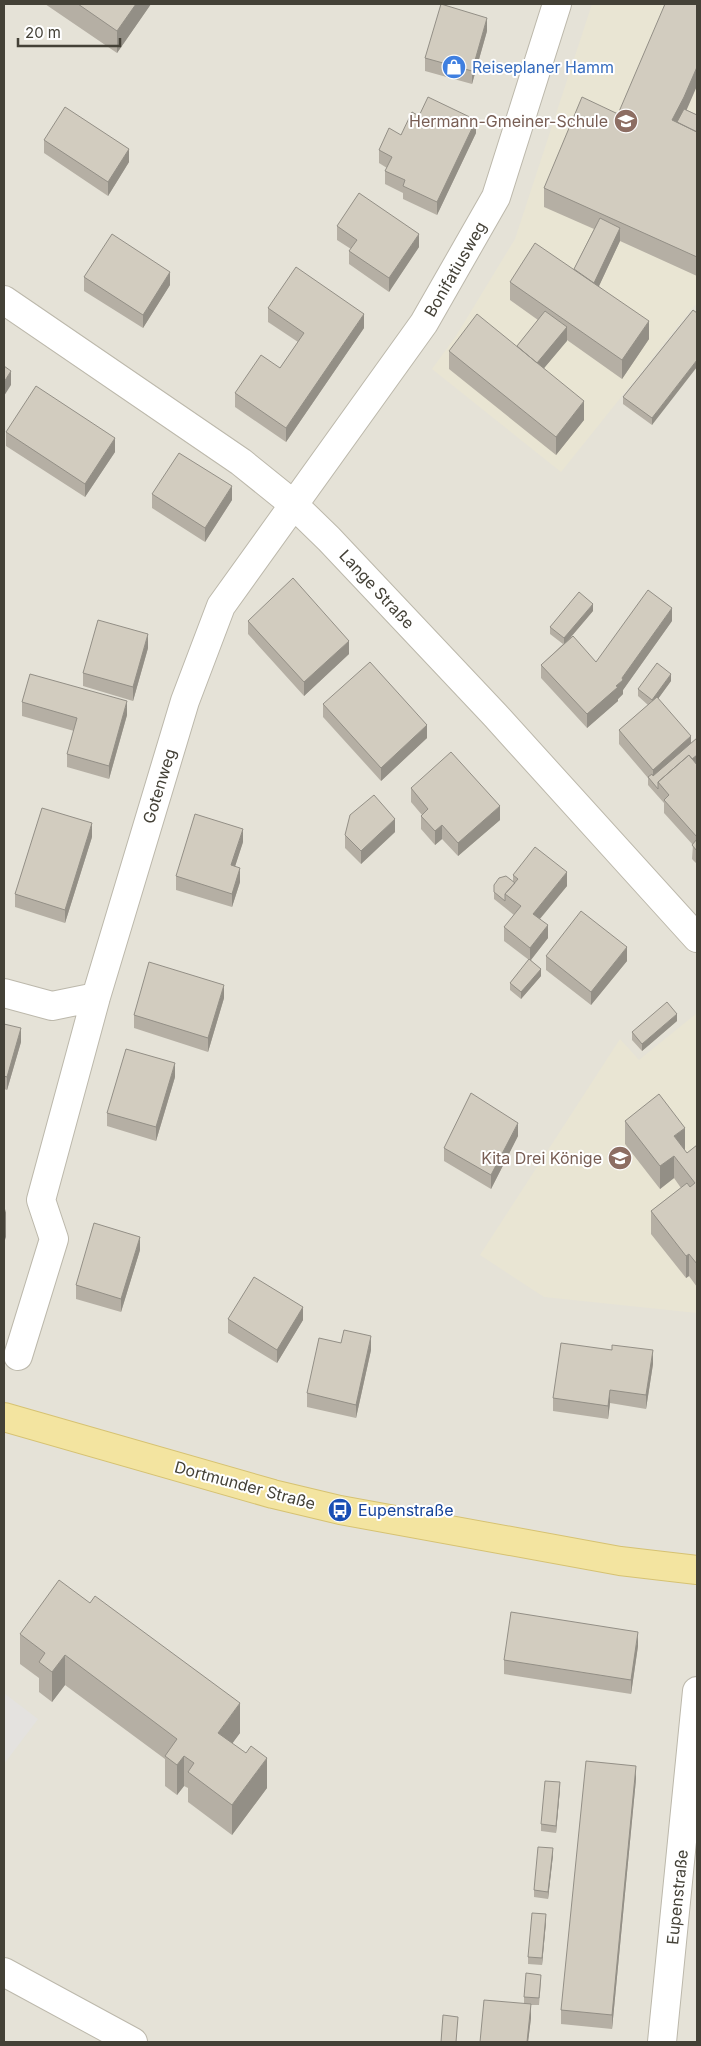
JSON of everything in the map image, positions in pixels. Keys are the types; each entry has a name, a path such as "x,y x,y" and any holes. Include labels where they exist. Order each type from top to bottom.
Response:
{"main road":[{"name":"Dortmunder Straße","path":"4,1417 273,1494 340,1510 620,1561 697,1570"}],"street":[{"name":"Bonifatiusweg","path":"293,504 424,323 496,197 557,4"},
{"name":"Lange Straße","path":"4,300 241,462 293,504 329,539 496,714 697,938"},
{"name":"Gotenweg","path":"18,1356 54,1239 41,1200 96,997 184,701 221,606 293,504"},
{"path":"4,993 52,1006 96,997"},
{"name":"Eupenstraße","path":"662,2042 697,1691"},
{"path":"4,1972 127,2041"}],"shaded area":[{"path":"4,4 697,4 697,2042 4,2042"},
{"name":"Hermann-Gmeiner-Schule","path":"592,4 697,4 697,306 695,305 561,472 432,369 456,336 515,239"},
{"name":"Kita Drei Könige","path":"697,1013 697,1313 544,1297 480,1255 620,1039 639,1060"},
{"path":"4,1693 38,1719 4,1764"}],"building":[{"path":"78,4 136,4 117,31"},
{"path":"441,4 487,18 472,71 425,58"},
{"path":"665,4 697,4 697,67 672,120 697,132 697,257 544,188 582,97 618,114"},
{"path":"428,97 476,120 437,202 403,186 405,180 385,171 392,157 379,150 389,128 401,135 412,112 419,116"},
{"path":"65,107 129,149 108,182 44,140"},
{"path":"684,109 697,115 697,132 677,122"},
{"path":"359,193 419,234 389,278 349,251 357,240 337,226"},
{"path":"600,218 620,228 594,283 574,269"},
{"path":"112,234 170,272 143,315 84,277"},
{"path":"535,243 649,321 622,360 510,282"},
{"path":"296,267 364,314 286,428 235,393 261,355 280,368 304,333 268,308"},
{"path":"693,310 697,313 697,360 652,418 623,397"},
{"path":"545,311 567,327 537,363 517,346"},
{"path":"477,314 584,401 556,437 449,351"},
{"path":"4,366 11,371 4,382"},
{"path":"36,386 115,438 85,484 6,432"},
{"path":"179,453 232,486 205,528 152,494"},
{"path":"293,578 349,641 304,682 248,621"},
{"path":"648,590 672,608 622,678 623,680 616,686 618,687 587,714 541,665 573,636 596,662"},
{"path":"579,592 593,604 564,638 550,627"},
{"path":"98,620 148,634 133,687 83,673"},
{"path":"370,662 427,725 381,768 323,704"},
{"path":"657,663 671,674 652,700 638,689"},
{"path":"30,674 127,701 109,766 67,754 77,718 22,702"},
{"path":"657,697 691,736 653,770 619,730"},
{"path":"697,738 697,755 692,759 689,755 658,782 658,789 648,777 652,774 653,776"},
{"path":"451,752 500,806 458,843 442,825 435,831 421,816 428,809 411,788"},
{"path":"689,755 697,765 697,837 664,800 669,795 658,782"},
{"path":"374,795 395,819 361,851 345,835 350,815"},
{"path":"42,808 92,823 65,910 15,894"},
{"path":"195,814 243,829 231,865 240,868 232,894 176,876"},
{"path":"697,839 697,851 692,845"},
{"path":"535,847 567,872 533,914 548,925 530,948 504,927 521,906 505,894 518,879 513,875"},
{"path":"506,876 515,883 505,894 505,901 494,892 494,885 499,878"},
{"path":"581,911 627,947 591,992 546,956"},
{"path":"529,959 541,969 521,992 510,983"},
{"path":"149,962 224,985 208,1038 134,1015"},
{"path":"667,1002 677,1014 642,1044 632,1032"},
{"path":"4,1024 21,1028 7,1077 4,1076"},
{"path":"126,1049 175,1063 156,1127 107,1113"},
{"path":"471,1093 518,1123 491,1175 444,1148"},
{"path":"659,1094 685,1128 674,1136 687,1153 697,1145 697,1264 689,1254 686,1256 651,1211 687,1183 690,1187 695,1183 674,1156 660,1166 625,1121"},
{"path":"94,1223 140,1237 121,1299 76,1285"},
{"path":"254,1277 303,1307 277,1350 228,1319"},
{"path":"344,1330 371,1336 356,1405 307,1393 319,1338 341,1343"},
{"path":"561,1343 612,1350 612,1345 653,1350 646,1395 610,1390 608,1406 553,1398"},
{"path":"59,1580 90,1603 95,1596 240,1703 218,1733 246,1753 251,1746 267,1758 232,1805 188,1772 194,1763 184,1756 177,1765 165,1756 177,1739 65,1655 52,1672 39,1662 45,1653 20,1634"},
{"path":"511,1612 638,1632 631,1680 504,1660"},
{"path":"586,1761 636,1766 612,2015 561,2010"},
{"path":"545,1781 560,1782 556,1826 541,1824"},
{"path":"538,1847 553,1848 548,1892 534,1890"},
{"path":"532,1913 546,1914 542,1958 528,1957"},
{"path":"526,1973 541,1975 539,1998 524,1997"},
{"path":"484,2000 531,2004 527,2042 480,2042"},
{"path":"443,2015 458,2017 456,2042 441,2042"}],"place":[{"name":"Reiseplaner Hamm","path":"454,67"},
{"name":"Hermann-Gmeiner-Schule","path":"626,121"},
{"name":"Kita Drei Könige","path":"620,1158"},
{"name":"Eupenstraße","path":"340,1510"}]}
